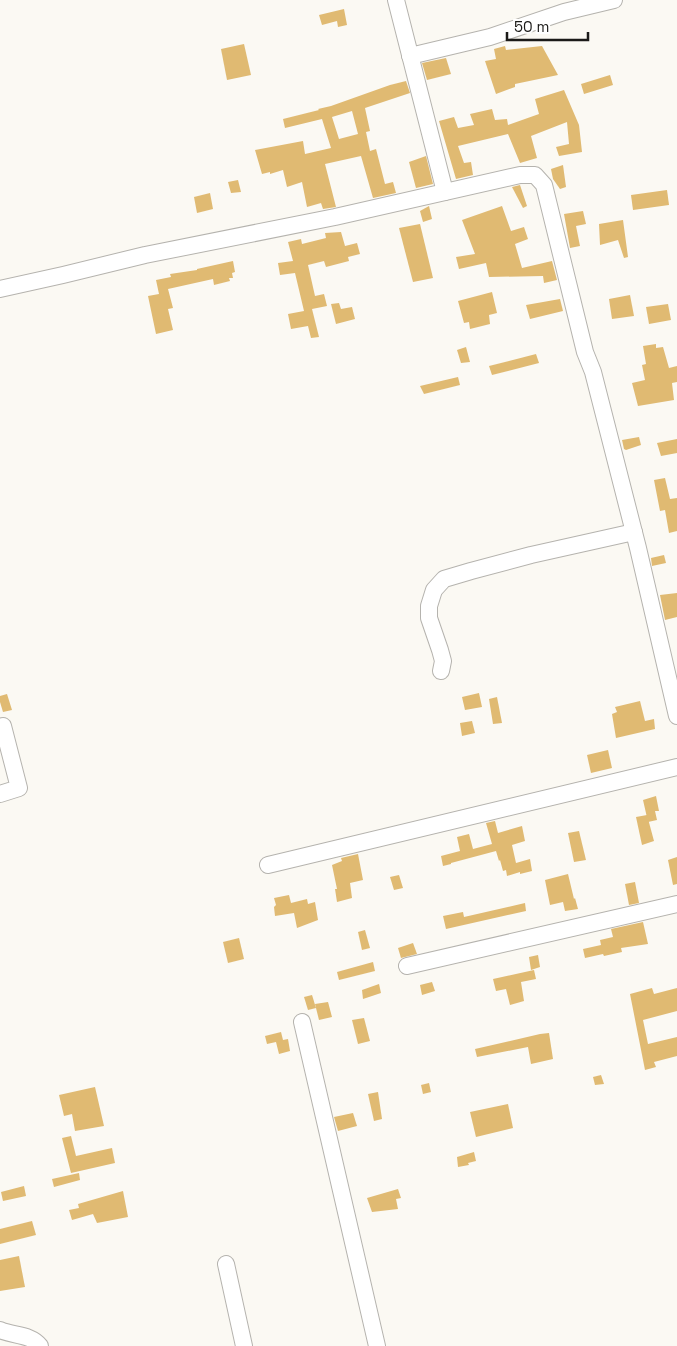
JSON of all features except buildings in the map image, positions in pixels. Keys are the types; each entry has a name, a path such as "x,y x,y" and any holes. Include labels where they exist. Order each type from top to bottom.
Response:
{"street":[{"path":"396,0 445,192"},
{"path":"410,56 490,37 564,12 614,0"},
{"path":"0,289 145,255 335,217 520,175 535,175 544,185 585,352 593,372 634,532 677,716"},
{"path":"441,671 443,661 429,618 428,606 434,590 444,579 532,555 634,532"},
{"path":"0,794 19,788 3,726"},
{"path":"268,866 677,766"},
{"path":"406,966 677,904"},
{"path":"302,1022 377,1346"},
{"path":"226,1264 244,1346"},
{"path":"0,1330 36,1341 40,1346"}]}
